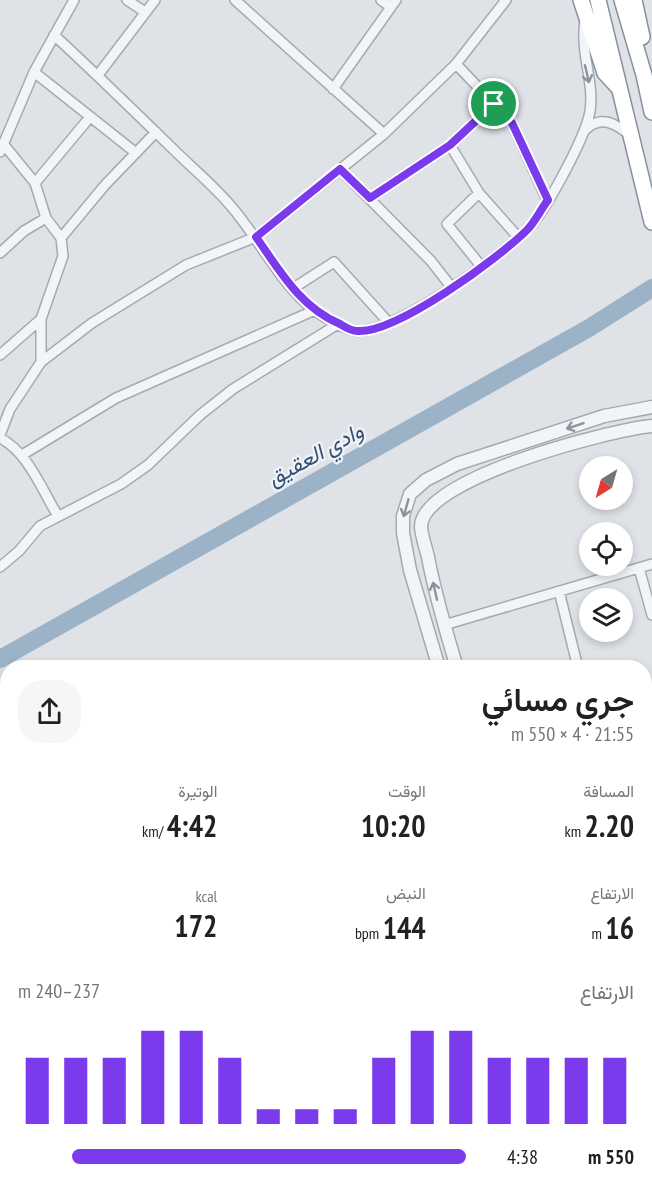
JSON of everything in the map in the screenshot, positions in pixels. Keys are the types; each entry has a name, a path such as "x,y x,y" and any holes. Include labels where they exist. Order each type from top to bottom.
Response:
{"highway":[{"path":"581,0 605,73 619,88"},
{"path":"598,0 652,222"},
{"path":"622,0 644,75 652,112"},
{"path":"634,0 647,59 644,75"}],"street":[{"path":"41,362 41,320 63,256 61,238 46,218 35,183 2,149 34,72 74,0"},
{"path":"127,0 145,12"},
{"path":"98,75 155,0"},
{"path":"235,0 384,134"},
{"path":"333,89 394,4 381,0"},
{"path":"58,516 22,455 0,436 10,409 41,362 92,323 186,265 256,237 384,134 456,64 506,0"},
{"path":"54,36 98,75 230,204 292,289 315,310 338,324 356,331 376,329 414,312 452,288 528,229 548,200 584,131 593,96 583,53 586,16"},
{"path":"640,28 652,43"},
{"path":"456,64 512,123 548,200"},
{"path":"34,72 136,153"},
{"path":"370,198 450,145 494,104"},
{"path":"35,183 90,117"},
{"path":"584,131 593,124 607,121 632,141"},
{"path":"61,238 105,185 156,132"},
{"path":"450,145 479,193 518,237"},
{"path":"340,169 430,261 452,288"},
{"path":"479,193 447,224 481,266"},
{"path":"0,254 24,231 46,218"},
{"path":"292,289 334,262 389,323"},
{"path":"22,455 116,398 315,310"},
{"path":"0,355 41,320"},
{"path":"0,567 19,551 40,526 121,484 148,465 200,416 233,389 338,324"},
{"path":"437,660 410,570 403,533 404,516 410,494 426,480 457,464 601,418 652,407"},
{"path":"601,418 604,433"},
{"path":"455,660 444,625 421,525 426,511 442,495 487,473 604,433 652,426"},
{"path":"444,625 652,564"},
{"path":"639,568 652,615"},
{"path":"559,591 576,660"}],"waterway":[{"name":"وادي العقيق","path":"0,659 589,328 652,288"}],"route":[{"path":"494,104 512,123 548,200 528,229 452,288 414,312 376,329 356,331 326,319 303,301 256,237 340,169 370,198 450,145 494,104"}]}
